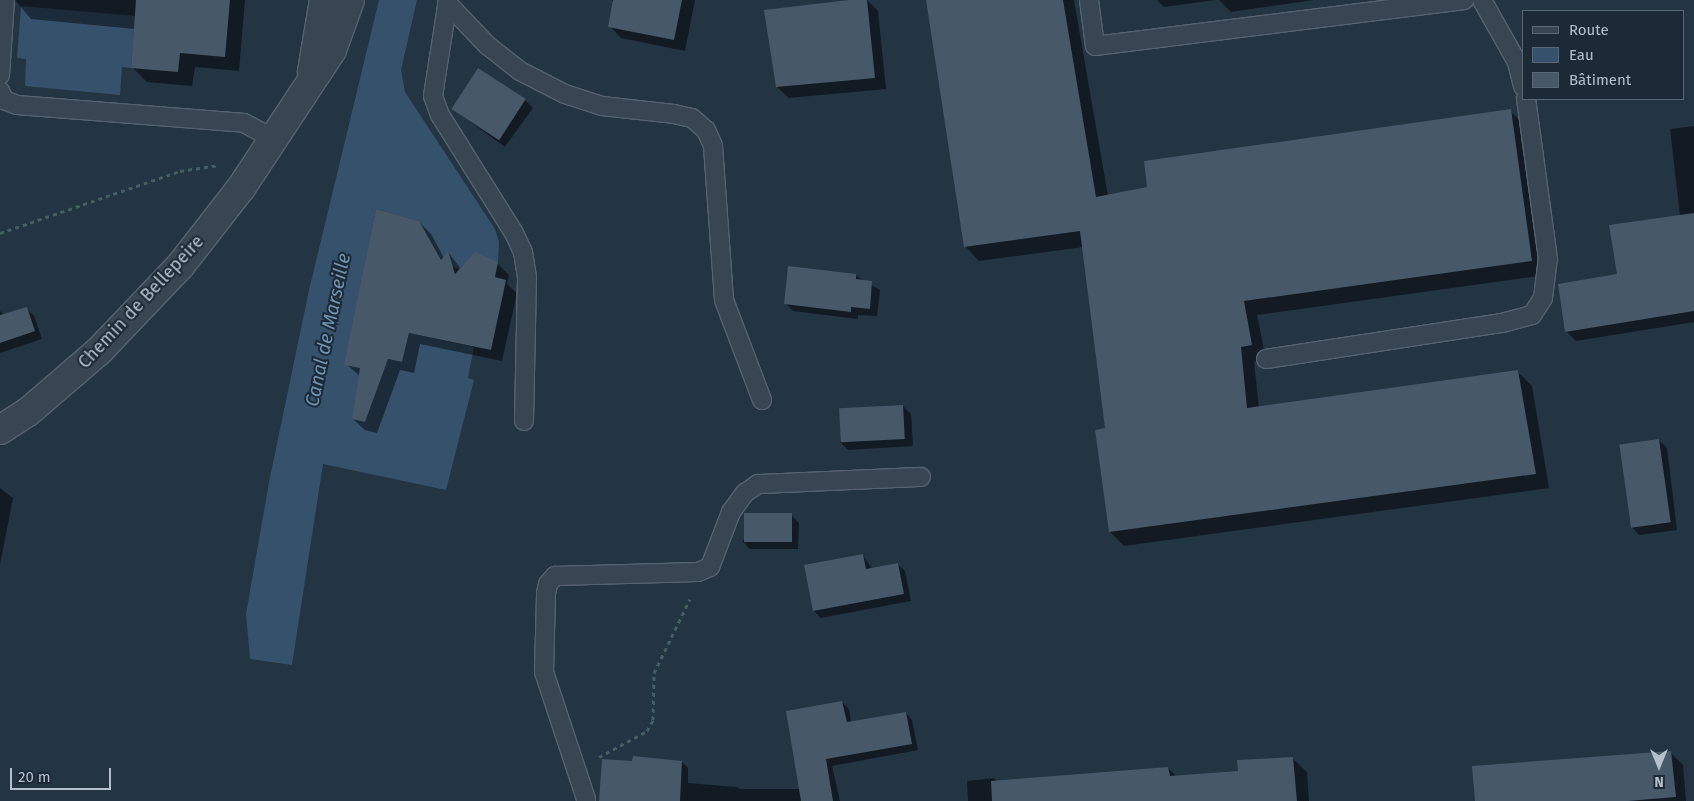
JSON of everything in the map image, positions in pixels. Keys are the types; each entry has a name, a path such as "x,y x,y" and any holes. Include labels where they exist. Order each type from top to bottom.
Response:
{"street":[{"name":"Chemin de Bellepeire","path":"311,80 324,0"},
{"name":"Chemin de Bellepeire","path":"0,430 28,412 99,351 180,266 266,150 332,50 350,0"}],"lane":[{"path":"0,75 5,0"},
{"path":"1089,0 1096,46 1464,0"},
{"path":"1482,0 1517,62 1522,82"},
{"path":"447,1 488,45 520,71 565,94 602,106 674,114 692,118 706,130 712,146 724,300 762,400"},
{"path":"447,1 433,96 440,115 514,233 522,252 527,277 524,421"},
{"path":"0,91 4,100 17,105 244,123 266,150"},
{"path":"1266,358 1502,323 1532,315 1543,298 1548,259 1526,100"},
{"path":"586,799 544,672 544,613 548,584 561,576 698,572 710,567 731,512 745,493 758,484 921,477"}],"path":[{"path":"0,233 180,171 266,150"},
{"path":"576,770 647,731 653,720 654,673 682,611 710,567"}],"water":[{"name":"Canal de Marseille","path":"379,0 417,0 401,70 405,92 495,229 499,242 498,262 473,262 471,256 465,270 447,266 448,251 442,266 419,221 376,209 345,365 388,359 402,362 409,333 474,347 468,378 474,380 446,490 323,464 292,665 250,659 246,614 269,482 309,290"},
{"path":"21,6 135,16 131,68 122,67 120,95 25,86 26,59 17,58"}],"building":[{"path":"136,0 230,0 225,57 180,53 178,72 131,68"},
{"path":"613,0 682,0 674,40 608,27"},
{"path":"849,0 867,0 875,78 776,87 764,10"},
{"path":"926,0 1063,0 1096,197 1147,187 1144,161 1511,109 1532,261 1244,301 1252,345 1241,347 1247,408 1518,370 1536,474 1109,532 1095,430 1105,428 1080,231 964,247"},
{"path":"478,68 526,99 499,140 451,109"},
{"path":"376,209 419,221 441,260 448,251 455,274 475,252 498,262 495,277 506,280 491,350 409,333 402,362 388,359 365,422 352,419 360,368 344,365"},
{"path":"1694,213 1694,311 1565,332 1558,284 1617,274 1609,225"},
{"path":"788,266 856,274 856,279 872,281 870,309 851,307 851,312 784,304"},
{"path":"27,307 35,331 0,343 0,315"},
{"path":"903,405 905,439 841,442 839,408"},
{"path":"1659,439 1671,522 1631,528 1619,445"},
{"path":"744,513 792,513 792,542 744,542"},
{"path":"863,554 866,569 898,563 904,594 813,611 804,565"},
{"path":"842,701 847,722 906,712 912,744 826,759 833,801 801,801 786,711"},
{"path":"1671,751 1676,797 1628,801 1475,801 1472,766"},
{"path":"633,756 682,761 680,801 599,801 602,759 632,761"},
{"path":"1293,757 1297,801 992,801 991,781 1168,767 1170,776 1238,771 1237,760"}]}
